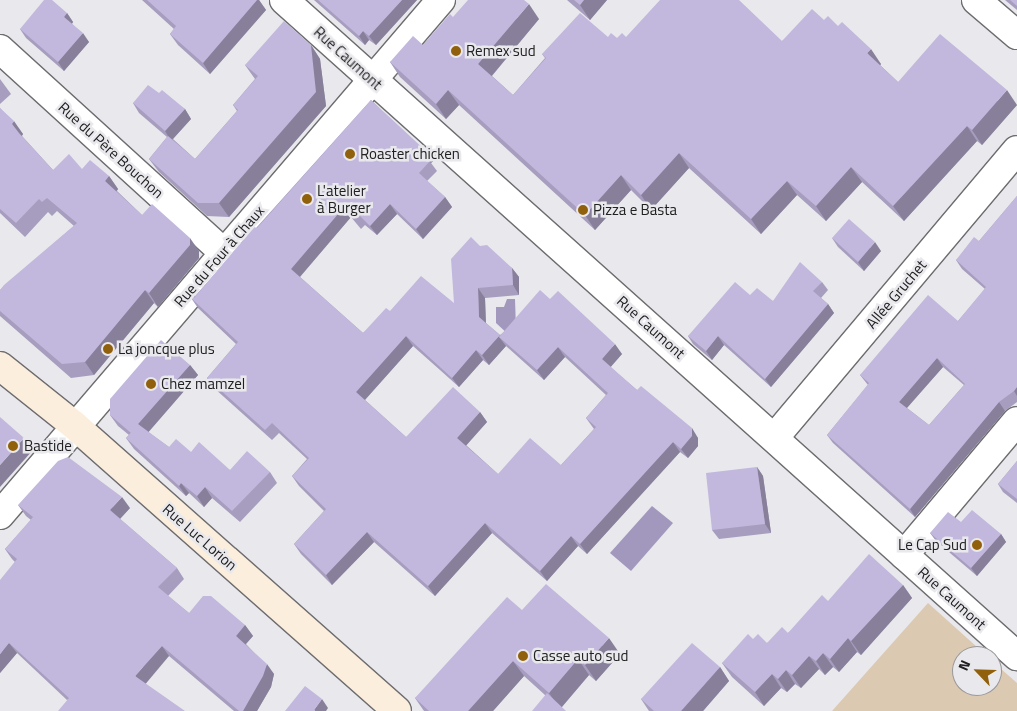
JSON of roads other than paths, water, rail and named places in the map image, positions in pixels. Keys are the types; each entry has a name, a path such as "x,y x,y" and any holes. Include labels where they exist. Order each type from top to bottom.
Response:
{"street":[{"name":"Rue Caumont","path":"284,0 775,437 1017,656"},
{"name":"Rue du Four à Chaux","path":"0,515 74,425 371,78 441,0"},
{"path":"976,0 1017,35"},
{"name":"Rue du Père Bouchon","path":"0,49 223,252"},
{"name":"Allée Gruchet","path":"775,437 1017,150"},
{"name":"Rue Luc Lorion","path":"0,366 74,425 397,711"},
{"path":"904,555 1017,421"}],"place":[{"name":"Remex sud","path":"456,51"},
{"name":"Roaster chicken","path":"350,154"},
{"name":"L'atelier à Burger","path":"307,199"},
{"name":"Pizza e Basta","path":"583,210"},
{"name":"La joncque plus","path":"108,349"},
{"name":"Chez mamzel","path":"151,384"},
{"name":"Bastide","path":"13,446"},
{"name":"Le Cap Sud","path":"977,545"},
{"name":"Casse auto sud","path":"523,656"}]}
